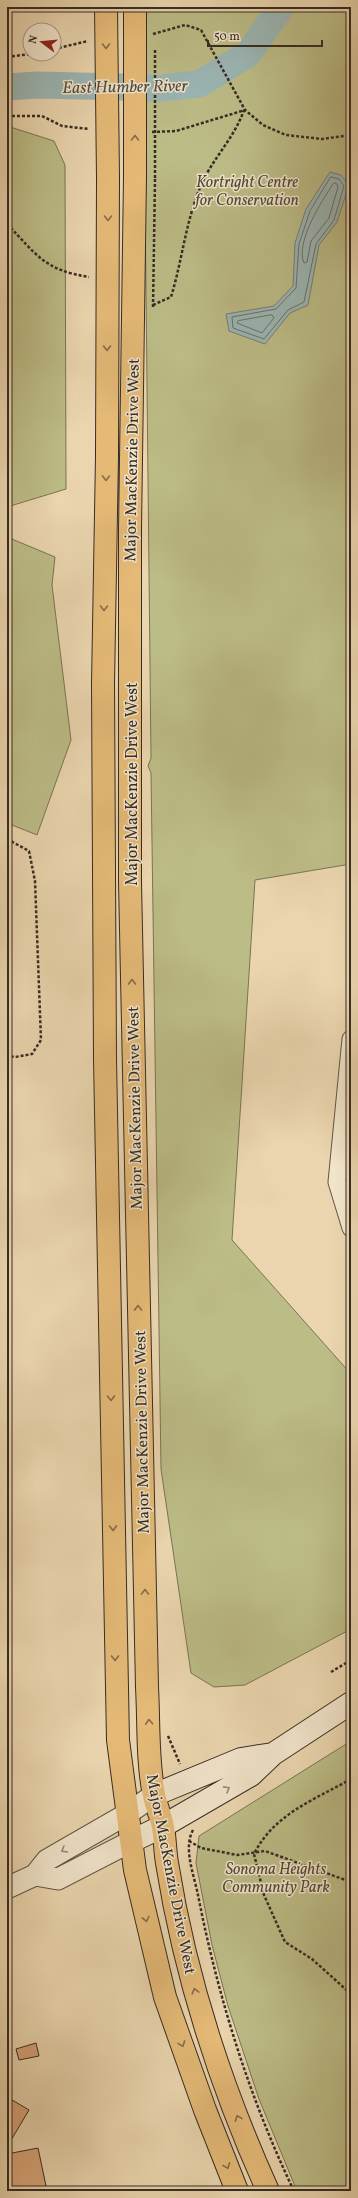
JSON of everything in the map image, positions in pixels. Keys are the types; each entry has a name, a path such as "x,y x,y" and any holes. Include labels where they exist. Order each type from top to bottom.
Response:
{"main road":[{"name":"Major MacKenzie Drive West","path":"106,7 108,179 103,684 105,1059 118,1740 130,1842 135,1870 165,1997 207,2117 237,2191"},
{"name":"Major MacKenzie Drive West","path":"135,7 145,178 130,530 130,882 147,1686 154,1795 163,1826 167,1862 180,1930 206,2029 241,2126 268,2191"},
{"path":"130,1842 163,1826 251,1775 273,1754 351,1703"},
{"path":"154,1795 241,1759 273,1754"}],"street":[{"path":"351,1039 337,1182 351,1228"},
{"path":"7,1888 35,1875 47,1860 127,1814 154,1795"},
{"path":"35,1875 58,1879 130,1842"}],"path":[{"path":"155,30 155,38"},
{"path":"153,313 145,178 155,46"},
{"path":"7,57 22,55"},
{"path":"216,58 244,110 263,125 286,135 322,140 351,135"},
{"path":"153,306 170,297 177,276 185,234 204,179 240,124 244,110"},
{"path":"7,224 46,264 69,274 93,278"},
{"path":"7,839 30,851 36,881 41,1040 32,1054 15,1057 7,1056"},
{"path":"331,1672 351,1660"},
{"path":"168,1730 168,1738 176,1752"},
{"path":"351,1779 287,1815 273,1826 262,1838 254,1854 264,1895 285,1942 312,1959 351,1994"},
{"path":"197,1824 189,1840 189,1853 206,1938 226,2013 252,2093 281,2166 294,2191"},
{"path":"189,1840 201,1848 215,1852 237,1855 254,1854 265,1851 351,1882"}],"green space":[{"name":"Kortright Centre for Conservation","path":"143,7 351,7 351,864 255,880 232,1240 351,1374 351,1629 245,1685 214,1687 191,1673 161,1469 151,773 148,766 151,758"},
{"path":"7,126 54,141 65,165 66,489 7,507"},
{"path":"7,537 55,557 52,585 71,740 37,835 7,823"},
{"name":"Sonoma Heights Community Park","path":"351,1741 351,2191 297,2191 259,2099 228,2006 212,1945 196,1863 199,1836"}],"water":[{"path":"330,172 341,175 349,185 337,222 319,245 308,305 290,313 265,344 229,331 226,314 274,306 293,286 295,243 306,209"}],"building":[{"path":"36,2043 39,2056 19,2060 16,2049"},
{"path":"7,2097 29,2110 7,2147"},
{"path":"38,2148 46,2186 22,2191 7,2191 7,2154"}],"waterway":[{"name":"East Humber River","path":"7,87 38,85 161,88 199,84 248,54 281,7"}]}
